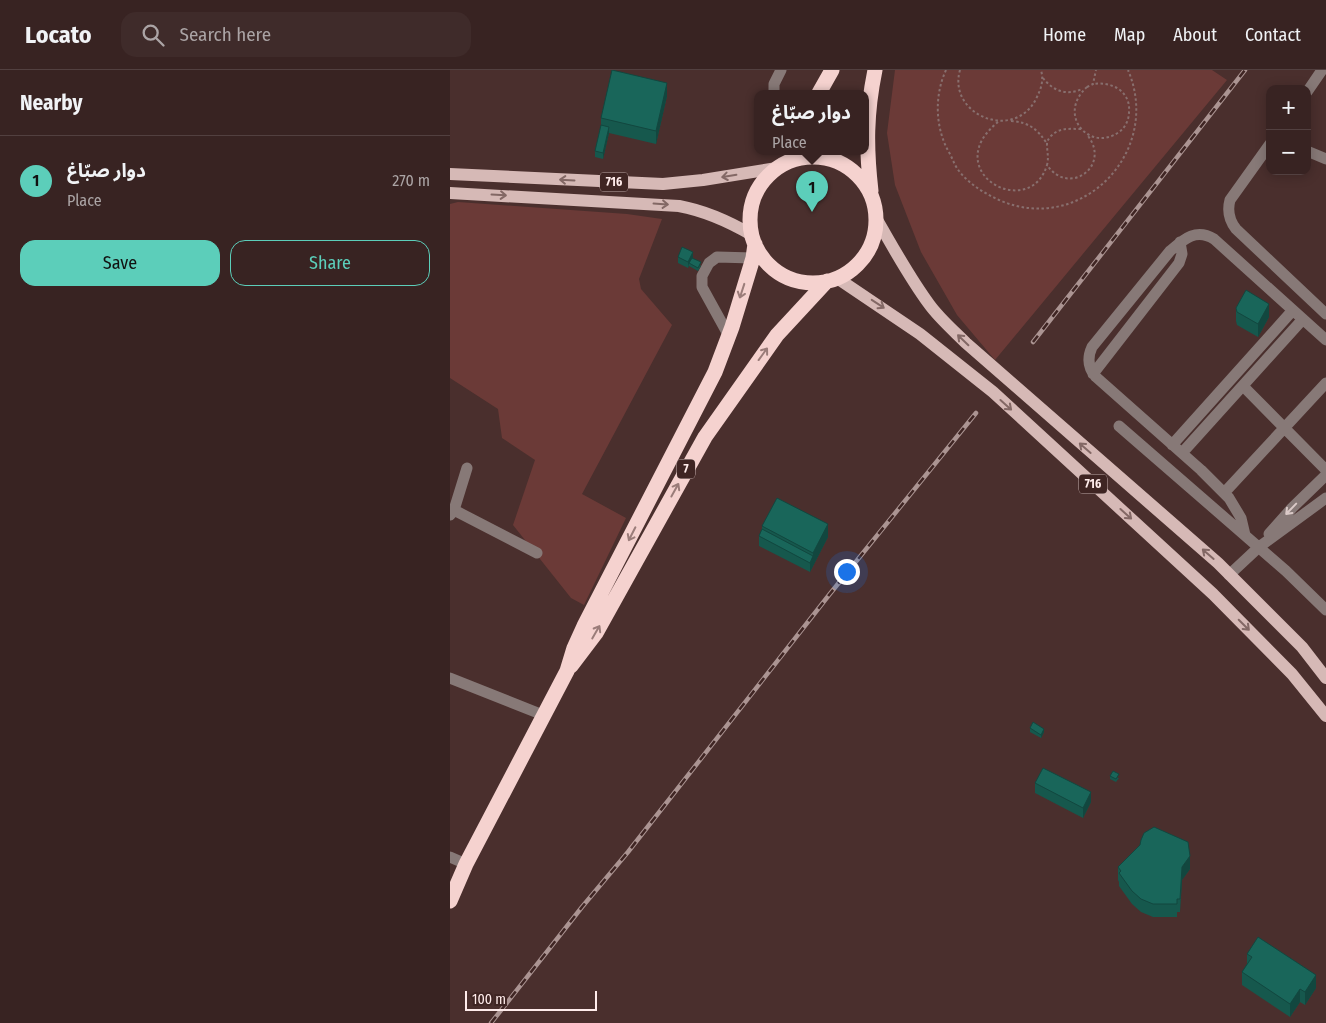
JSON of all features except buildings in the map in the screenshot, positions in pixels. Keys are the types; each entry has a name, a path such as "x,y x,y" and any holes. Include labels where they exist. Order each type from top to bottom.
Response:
{"highway":[{"path":"821,90 832,70"},
{"name":"7","path":"869,102 875,70"},
{"name":"7","path":"567,671 583,653 596,633 705,437 777,335 832,280 854,268 866,254 874,237 876,218 866,155"},
{"name":"7","path":"450,901 466,864 567,671 579,637 715,372 729,336 754,245 750,216 754,198 764,181 785,161 816,157 836,162 854,172 872,198"},
{"path":"754,245 767,262 784,276 805,282 832,280"}],"main road":[{"name":"716","path":"450,174 663,184 704,180 785,161"},
{"name":"716","path":"450,193 679,206 728,220 754,245"},
{"name":"716","path":"876,218 911,277 929,304 945,323 1229,574 1302,647 1326,678"},
{"name":"716","path":"832,280 913,329 950,356 993,392 1213,594 1292,674 1326,716"}],"street":[{"path":"774,90 774,84 781,70"},
{"path":"1311,88 1322,77"},
{"path":"1266,150 1230,200 1228,210 1230,220 1236,229 1326,314"},
{"path":"1311,153 1326,159"},
{"path":"1245,535 1238,510 1224,493 1093,374 1089,361 1092,347 1170,251 1180,242 1197,234 1206,235 1214,239 1326,340"},
{"path":"1093,374 1179,263 1182,254 1180,242"},
{"path":"729,336 702,287 702,276 709,263 718,257 754,245"},
{"path":"1172,445 1294,310"},
{"path":"1182,453 1303,319"},
{"path":"1224,493 1326,383"},
{"path":"1243,386 1326,470"},
{"path":"1119,426 1245,535 1326,610"},
{"path":"467,468 452,513 537,552"},
{"path":"1259,548 1292,508 1326,475"},
{"path":"1229,574 1259,548 1326,498"},
{"path":"450,678 543,715"},
{"path":"450,857 466,864"}],"path":[{"path":"946,70 941,81 937,112 943,144 959,171 983,193 1012,206 1046,208 1080,200 1108,180 1128,153 1137,120 1135,86 1128,70"},
{"path":"960,70 959,87 964,100 972,110 982,117 998,122 1022,115 1033,105 1040,93 1043,78 1041,70"},
{"path":"1093,84 1096,70"},
{"path":"1043,78 1055,89 1063,92 1071,93 1093,84 1102,83 1111,84 1119,89 1129,104 1130,114 1122,130 1114,136 1096,138 1081,129 1076,121 1075,102 1080,93 1087,87"},
{"path":"998,122 982,140 979,151 982,173 989,182 999,188 1010,191 1022,190 1033,186 1042,178 1049,156 1047,144 1041,134 1032,126 1009,120"},
{"path":"1047,144 1053,134 1060,130 1069,128 1081,129"},
{"path":"1047,165 1058,176 1066,179 1083,176 1094,163 1095,154 1094,146 1087,134"}],"shaded area":[{"path":"895,70 1212,70 1227,80 995,360 957,315 921,252 895,185 887,133"},
{"path":"458,202 627,214 662,219 639,279 641,289 672,325 582,494 626,518 584,605 571,598 513,525 535,460 502,438 498,409 450,378 450,204"}],"railway":[{"path":"1033,342 1245,70"},
{"path":"491,1023 582,907 628,852 829,595 976,413"}],"place":[{"name":"دوار صبّاغ","path":"812,212"}]}
